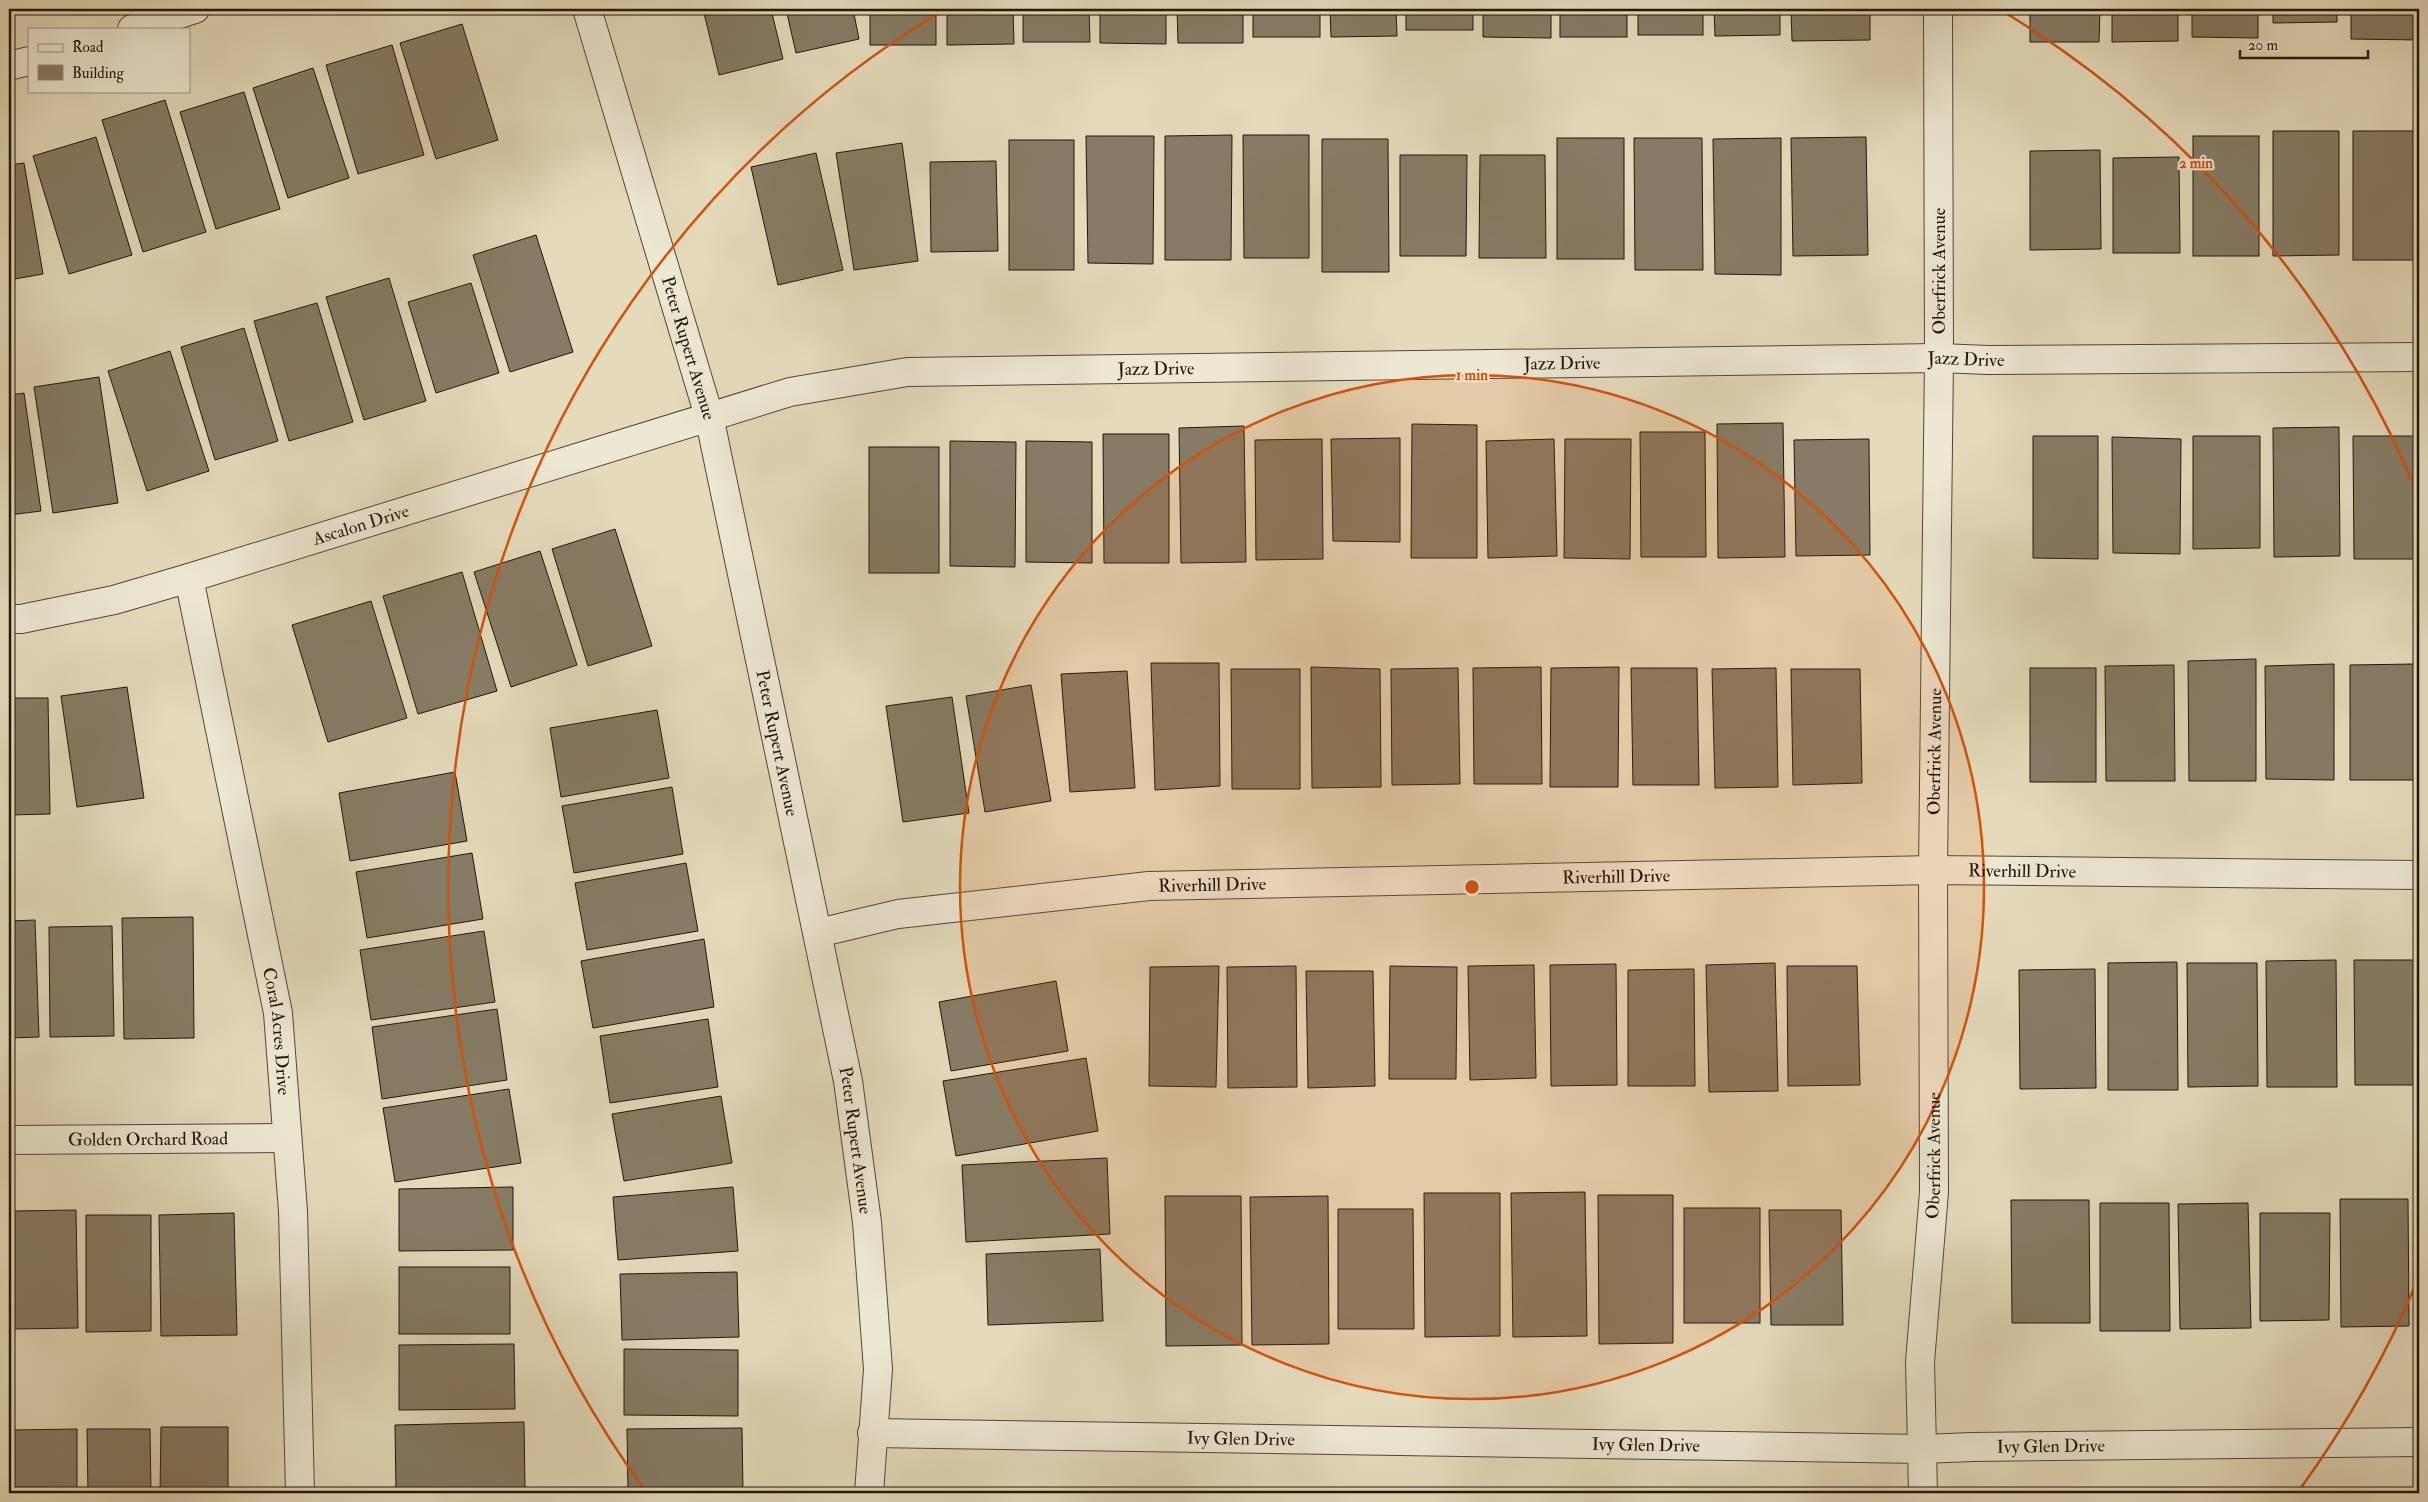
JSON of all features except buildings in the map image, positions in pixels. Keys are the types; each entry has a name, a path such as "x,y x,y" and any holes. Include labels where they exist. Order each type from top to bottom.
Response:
{"street":[{"path":"135,28 195,9"},
{"name":"Peter Rupert Avenue","path":"587,9 709,416 848,1081 866,1222 878,1369 869,1493"},
{"name":"Oberfrick Avenue","path":"1923,1493 1920,1362 1934,1192 1933,870 1939,358 1938,9"},
{"path":"9,66 28,61"},
{"name":"Jazz Drive","path":"709,416 790,392 907,372 1939,358 1998,360 2419,357"},
{"name":"Ascalon Drive","path":"9,619 21,619 114,600 644,439 709,416"},
{"name":"Coral Acres Drive","path":"189,578 278,1012 293,1211 300,1493"},
{"name":"Riverhill Drive","path":"818,933 898,914 1149,886 1933,870 2419,875"},
{"name":"Golden Orchard Road","path":"9,1140 287,1138"},
{"name":"Ivy Glen Drive","path":"872,1433 1923,1450 1972,1446 2419,1442"}]}
